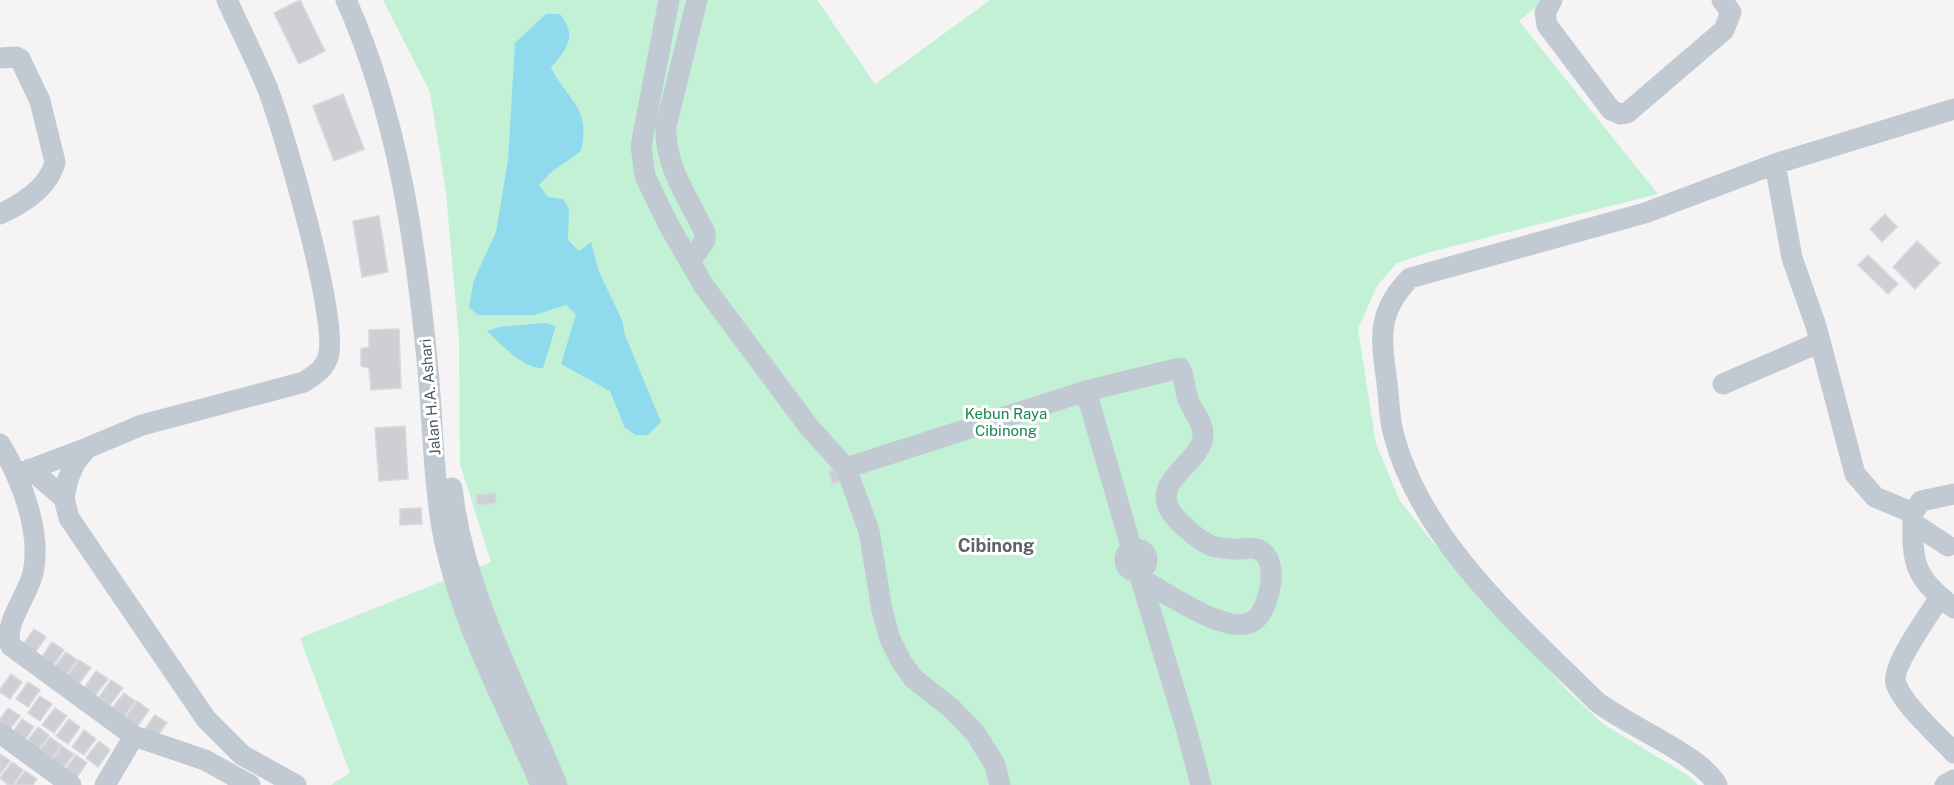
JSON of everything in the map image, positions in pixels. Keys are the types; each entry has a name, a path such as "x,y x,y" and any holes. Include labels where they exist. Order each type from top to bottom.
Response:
{"street":[{"path":"24,471 87,448 142,424 304,382 318,373 329,357 328,308 293,171 267,88 227,0"},
{"path":"669,0 651,85 641,146 642,163 669,224 725,316 809,427 846,468 869,531 874,580 893,646 913,678 952,709 976,734 995,765 1000,785"},
{"path":"691,261 705,240 705,234 673,169 666,139 666,126 697,0"},
{"path":"1552,0 1545,13 1547,25 1611,110 1620,114 1627,113 1724,30 1731,12 1722,0"},
{"name":"Jalan H.A. Ashari","path":"353,1 404,122 421,256 437,314 452,570 474,630 541,785"},
{"path":"0,214 44,185 52,175 55,162 33,84 20,59 4,57"},
{"path":"1717,785 1704,769 1616,717 1596,701 1452,552 1433,522 1403,463 1393,432 1381,339 1384,314 1397,291 1410,278 1645,213 1775,164 1954,109"},
{"path":"1775,164 1792,258 1820,342 1855,474 1875,497 1913,518 1948,546"},
{"path":"1723,384 1820,342"},
{"path":"846,468 1086,391 1180,368 1186,394 1203,433 1199,448 1168,487 1166,497 1170,510 1211,546 1257,549 1264,554 1270,566 1267,600 1258,618 1248,624 1231,625 1211,619 1141,576"},
{"path":"1086,391 1131,550 1139,550 1146,557 1141,576 1201,785"},
{"path":"0,444 24,471 64,498"},
{"path":"87,448 72,471 64,498 69,518 206,719 242,754 296,785"},
{"path":"24,471 34,555 30,585 5,621 8,640 19,654 134,736 205,760 250,785"},
{"path":"1954,494 1921,501 1913,518 1914,564 1919,575 1947,603 1901,661 1896,674 1896,684 1906,700 1954,753"},
{"name":"Jalan H.A. Ashari","path":"450,526 556,785"},
{"path":"0,733 71,785"},
{"path":"105,785 134,736"},
{"path":"1945,785 1954,780"}],"green space":[{"name":"Kebun Raya Cibinong","path":"383,0 817,0 875,84 990,0 1545,0 1519,21 1658,194 1430,252 1397,263 1377,286 1358,329 1376,444 1400,501 1432,541 1567,690 1603,724 1689,776 1698,785 331,785 350,773 300,638 491,562 460,464 459,339 446,193 430,92"}],"water":[{"path":"546,14 560,14 568,30 566,48 551,68 581,115 583,136 581,151 550,173 539,185 548,197 563,199 569,209 568,240 579,251 591,242 599,272 622,320 625,335 661,422 648,435 636,435 625,428 610,391 561,364 576,314 566,305 535,315 477,315 469,307 474,280 496,232 508,160 515,43"},
{"path":"546,323 556,326 543,368 528,365 520,360 487,331 499,327"}],"building":[{"path":"300,0 325,51 299,64 274,13"},
{"path":"343,94 364,149 334,161 313,106"},
{"path":"1885,214 1897,227 1882,242 1870,229"},
{"path":"379,216 388,272 362,277 353,221"},
{"path":"1917,241 1940,263 1915,289 1893,267"},
{"path":"1868,255 1898,284 1888,294 1858,265"},
{"path":"399,329 401,388 371,390 369,368 361,366 361,349 369,347 369,330"},
{"path":"405,426 408,479 379,481 375,428"},
{"path":"843,467 846,480 832,484 829,471"},
{"path":"495,493 496,503 477,505 476,495"},
{"path":"421,508 422,524 400,525 400,509"},
{"path":"34,629 46,637 34,654 22,646"},
{"path":"52,642 64,650 52,667 40,659"},
{"path":"66,652 77,660 65,677 53,669"},
{"path":"79,660 91,668 78,685 67,677"},
{"path":"96,671 108,679 95,696 84,688"},
{"path":"11,674 22,682 10,699 0,692 0,689"},
{"path":"111,680 123,688 110,705 99,697"},
{"path":"28,682 40,690 28,707 16,699"},
{"path":"124,693 135,701 123,718 111,709"},
{"path":"40,696 52,704 40,721 28,713"},
{"path":"137,701 149,710 137,727 125,718"},
{"path":"8,708 20,716 7,733 0,728 0,719"},
{"path":"55,708 67,716 54,733 42,725"},
{"path":"155,715 167,723 154,740 143,731"},
{"path":"22,719 34,727 22,744 10,736"},
{"path":"69,719 80,727 68,744 56,736"},
{"path":"38,727 49,735 37,752 25,744"},
{"path":"84,730 96,739 84,755 72,747"},
{"path":"50,737 61,745 49,762 38,753"},
{"path":"99,741 110,750 98,767 86,758"},
{"path":"62,746 74,754 61,771 50,763"},
{"path":"0,754 10,761 0,774"},
{"path":"76,755 87,763 75,780 63,772"},
{"path":"12,762 23,770 13,785 8,785 0,778"},
{"path":"25,771 37,779 33,785 15,785"}],"district":[{"name":"Cibinong","path":"996,545"}]}
